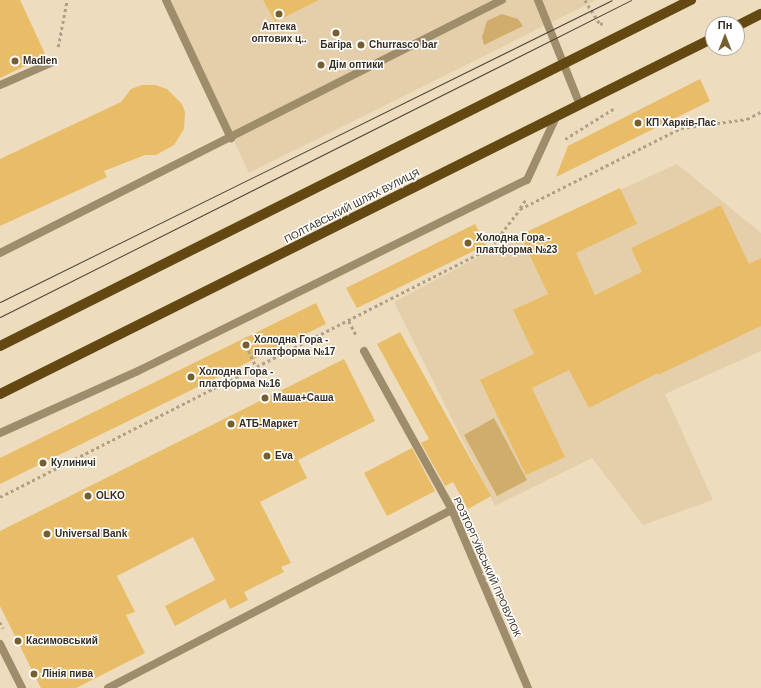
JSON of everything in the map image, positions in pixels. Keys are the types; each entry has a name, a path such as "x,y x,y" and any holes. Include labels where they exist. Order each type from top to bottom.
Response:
{"main road":[{"path":"0,346 691,0"},
{"path":"745,22 761,14"},
{"name":"ПОЛТАВСЬКИЙ ШЛЯХ ВУЛИЦЯ","path":"0,394 705,42"}],"street":[{"path":"166,0 231,138"},
{"path":"0,253 231,138 502,0"},
{"path":"538,0 580,105"},
{"path":"0,85 53,62"},
{"path":"0,433 138,372 527,180 556,117"},
{"name":"РОЗТОРГУЇВСЬКИЙ ПРОВУЛОК","path":"364,351 452,510 528,688"},
{"path":"108,688 452,510"},
{"path":"0,644 22,688"}],"path":[{"path":"53,62 61,36 67,0"},
{"path":"585,0 600,24 605,22"},
{"path":"562,141 620,105"},
{"path":"520,209 681,128 747,119 761,112"},
{"path":"0,497 490,248 520,209 528,195"},
{"path":"246,345 256,366"}],"shaded area":[{"path":"168,0 596,0 249,173"},
{"path":"502,14 518,19 523,26 484,45 482,37 487,21"},
{"path":"677,164 761,233 761,351 665,394 713,500 643,525 592,458 495,506 394,302 520,235"},
{"path":"494,418 527,480 497,496 464,435"}],"building":[{"path":"0,0 20,0 46,56 0,78"},
{"path":"263,0 319,0 275,22"},
{"name":"КП Харків-Пас","path":"700,79 710,101 556,177 568,146"},
{"path":"142,85 155,85 167,89 182,104 185,112 184,129 174,145 156,155 145,155 104,171 107,177 0,226 0,159 121,102 131,89"},
{"path":"620,188 637,224 576,253 595,295 642,272 631,248 721,205 749,264 761,258 761,326 658,375 658,373 589,408 569,370 532,388 565,457 526,475 480,380 534,354 513,310 548,294 520,235"},
{"path":"475,224 486,245 357,308 346,288"},
{"path":"316,303 326,324 0,484 0,458"},
{"path":"400,332 491,496 468,509 453,482 445,486 421,443 429,439 377,344"},
{"path":"344,359 375,421 298,460 307,478 260,502 291,563 281,567 284,572 244,592 248,600 230,609 225,599 175,626 165,606 215,580 193,537 117,576 135,612 126,615 145,653 76,688 41,688 0,606 0,531"},
{"path":"412,448 435,491 387,516 364,473"}],"tram line":[{"path":"0,302 612,0"},
{"path":"0,317 631,0"}],"place":[{"name":"Аптека оптових ц‥","path":"279,14"},
{"name":"Багіра","path":"336,33"},
{"name":"Churrasco bar","path":"361,45"},
{"name":"Madlen","path":"15,61"},
{"name":"Дім оптики","path":"321,65"},
{"name":"КП Харків-Пас","path":"638,123"},
{"name":"Холодна Гора - платформа №23","path":"468,243"},
{"name":"Холодна Гора - платформа №17","path":"246,345"},
{"name":"Холодна Гора - платформа №16","path":"191,377"},
{"name":"Маша+Саша","path":"265,398"},
{"name":"АТБ-Маркет","path":"231,424"},
{"name":"Eva","path":"267,456"},
{"name":"Кулиничі","path":"43,463"},
{"name":"OLKO","path":"88,496"},
{"name":"Universal Bank","path":"47,534"},
{"name":"Касимовський","path":"18,641"},
{"name":"Лінія пива","path":"34,674"}]}
